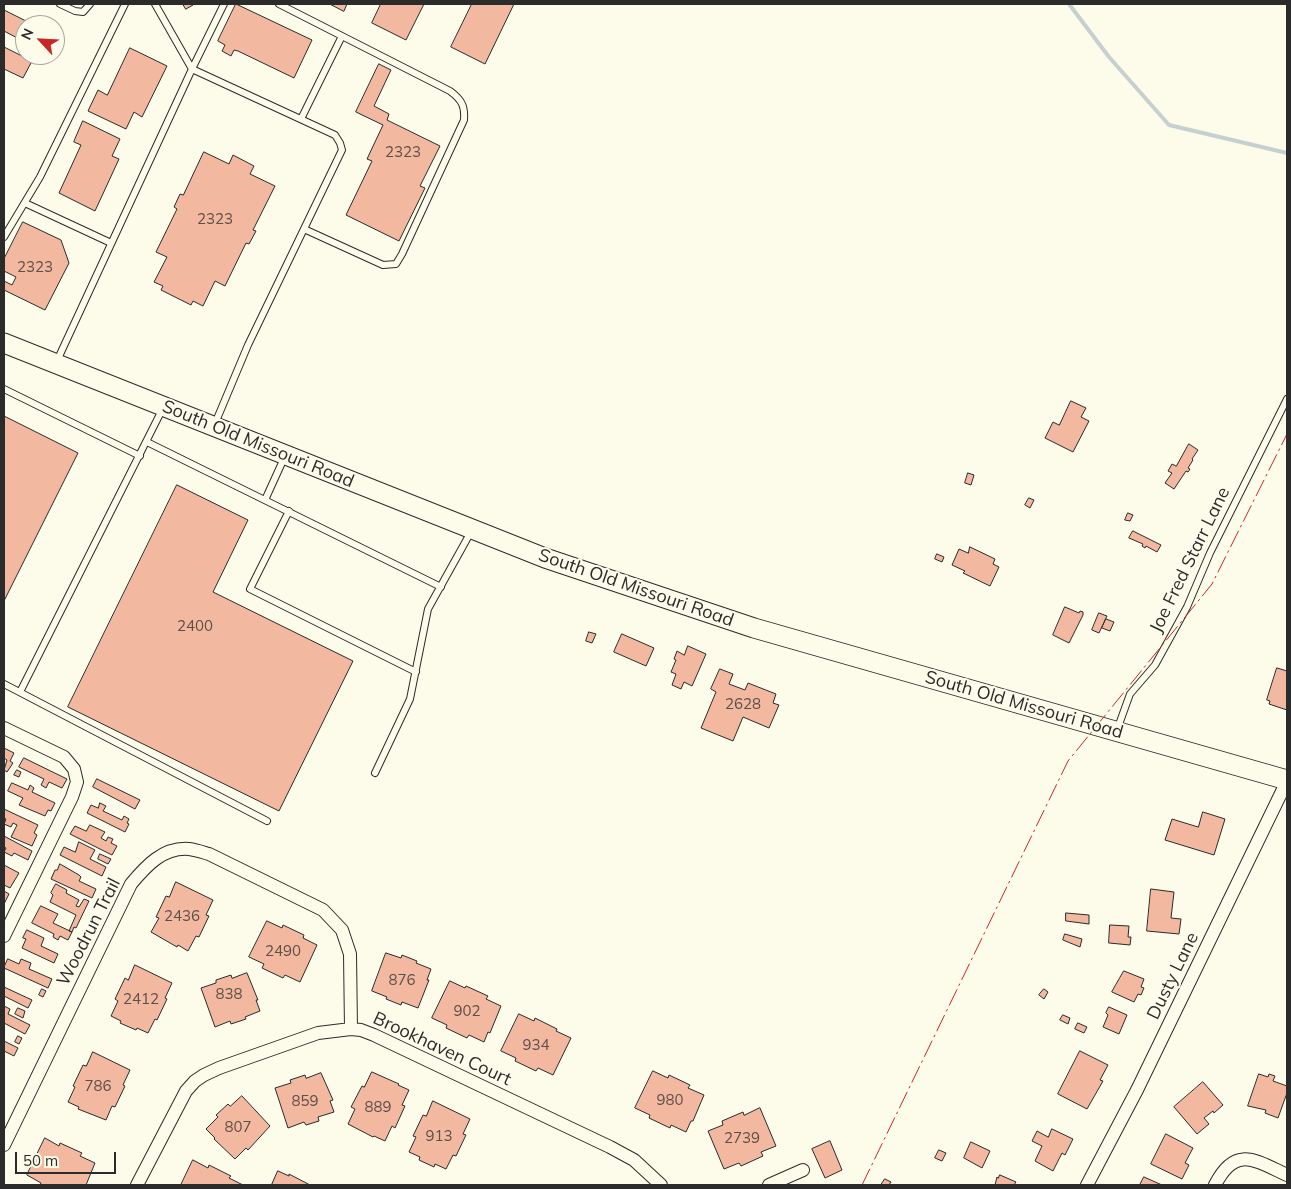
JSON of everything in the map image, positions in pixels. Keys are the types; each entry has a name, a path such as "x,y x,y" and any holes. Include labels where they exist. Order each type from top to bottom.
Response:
{"main road":[{"name":"South Old Missouri Road","path":"4,343 545,558 754,628 1287,780"}],"street":[{"path":"4,728 64,758 74,769 77,782 72,797 4,936"},
{"name":"Dusty Lane","path":"1087,1185 1137,1090 1287,780"},
{"name":"Woodrun Trail","path":"4,1145 131,884 146,865 164,853 188,849 208,854 323,910 342,930 350,954 351,1029"},
{"name":"Brookhaven Court","path":"137,1185 181,1100 195,1082 219,1068 318,1033 351,1029 361,1030 374,1035 610,1147 634,1160 661,1185"},
{"path":"1215,1185 1226,1166 1236,1159 1248,1158 1287,1175"},
{"path":"769,1185 803,1170"}],"lane":[{"path":"60,4 75,11 83,12 90,4"},
{"path":"4,237 40,177 125,4"},
{"path":"155,4 192,69 335,135 342,150 248,345 214,427"},
{"path":"56,364 192,69 224,4"},
{"path":"279,4 450,91 460,98 465,108 464,120 407,245 396,264 383,265 304,229"},
{"path":"301,119 342,36"},
{"path":"25,203 111,243"},
{"path":"4,389 140,456"},
{"name":"Joe Fred Starr Lane","path":"1116,732 1130,694 1155,665 1187,606 1210,553 1287,399"},
{"path":"20,692 163,407"},
{"path":"147,442 441,587"},
{"path":"265,500 286,455"},
{"path":"289,511 250,588 416,672"},
{"path":"375,773 410,699 428,609 473,529"},
{"path":"4,684 267,820"}],"building":[{"path":"183,4 192,4 193,5 186,9"},
{"path":"236,4 312,40 294,78 238,51 234,50 231,56 222,51 225,45 218,41"},
{"path":"330,4 347,4 344,11"},
{"path":"381,4 424,4 406,40 372,23"},
{"path":"472,4 514,4 485,64 451,47"},
{"path":"4,10 15,16 15,37 4,31"},
{"path":"4,47 15,52 15,65 30,65 23,78 4,69"},
{"path":"130,48 167,66 142,117 134,112 126,129 88,111 98,90 107,95"},
{"path":"379,64 391,70 374,106 389,114 387,120 440,146 420,186 425,188 399,241 346,215 372,161 367,159 383,125 356,112"},
{"path":"83,121 120,139 112,156 119,159 95,211 59,193 81,145 74,142"},
{"path":"204,152 229,164 233,155 254,166 250,174 275,186 253,230 256,231 249,244 246,243 225,286 215,281 203,306 193,301 191,305 161,290 163,286 154,282 167,257 156,252 177,209 174,207 180,194 183,195"},
{"path":"23,222 61,240 69,263 45,310 4,290 4,281 12,285 16,277 4,271 4,259"},
{"path":"1071,401 1086,408 1081,417 1089,421 1073,452 1045,438 1053,422 1059,425"},
{"path":"4,416 78,453 4,601"},
{"path":"1189,444 1198,450 1188,468 1190,469 1188,472 1186,471 1174,489 1165,483 1172,473 1168,471 1172,464 1176,466"},
{"path":"968,473 974,475 971,485 965,483"},
{"path":"177,485 248,520 213,592 353,661 279,811 68,707"},
{"path":"1029,498 1034,500 1030,508 1025,505"},
{"path":"1128,513 1133,515 1130,521 1125,520"},
{"path":"1133,531 1161,545 1157,552 1146,546 1145,548 1142,546 1143,544 1129,538"},
{"path":"970,547 995,559 993,564 999,567 990,586 963,573 965,571 952,565 959,549 968,553"},
{"path":"937,554 944,557 942,562 935,559"},
{"path":"1065,607 1079,613 1080,611 1083,612 1069,643 1053,635"},
{"path":"1099,613 1107,616 1099,633 1092,630"},
{"path":"1106,619 1114,622 1110,631 1102,628"},
{"path":"589,632 596,634 592,643 586,641"},
{"path":"622,634 654,648 646,666 614,652"},
{"path":"688,646 706,654 692,686 684,682 681,689 672,685 676,674 671,672 676,660 674,659 677,651 684,655"},
{"path":"1277,668 1287,671 1287,710 1269,704 1270,701 1267,700"},
{"path":"720,669 733,674 729,684 745,690 748,683 776,694 773,703 779,705 769,728 743,717 733,741 701,728 716,692 711,689"},
{"path":"4,748 14,753 10,761 13,763 7,772 4,770 7,760 4,758"},
{"path":"24,758 67,779 62,788 49,782 46,788 41,785 44,779 19,767"},
{"path":"17,770 21,772 19,777 14,775"},
{"path":"97,779 140,800 135,809 93,787"},
{"path":"12,783 28,790 30,785 34,788 32,792 55,803 51,811 48,810 45,816 19,805 23,798 8,791"},
{"path":"100,803 106,806 103,811 122,820 124,816 129,819 125,832 87,813 91,805 98,808"},
{"path":"4,809 38,825 34,833 37,835 32,846 11,837 17,825 13,823 11,827 4,824 6,819 4,818"},
{"path":"1203,812 1225,819 1214,855 1165,840 1172,819 1198,827"},
{"path":"90,825 105,832 101,838 106,841 108,837 113,839 111,843 117,846 112,855 70,834 75,826 86,831"},
{"path":"4,836 32,851 28,860 14,853 12,856 4,852 6,848 4,847"},
{"path":"79,842 95,850 90,859 106,867 102,876 60,855 64,847 75,852"},
{"path":"100,854 111,859 108,864 98,859"},
{"path":"60,864 79,875 81,877 79,881 96,889 92,898 51,879"},
{"path":"4,865 19,873 10,888 4,885"},
{"path":"176,882 213,900 206,915 209,916 199,937 196,936 188,951 151,932 159,918 156,917 166,896 169,897"},
{"path":"56,884 67,890 66,893 79,900 76,906 79,907 84,899 89,901 76,928 74,927 72,932 69,931 76,915 50,902 53,895 51,893"},
{"path":"1151,889 1174,892 1171,918 1181,919 1179,934 1147,931"},
{"path":"4,891 9,894 4,904"},
{"path":"41,906 58,914 53,923 72,932 68,940 60,936 58,940 53,937 54,934 32,923"},
{"path":"1066,913 1089,915 1089,924 1066,921"},
{"path":"267,921 282,928 283,925 304,935 303,938 317,945 300,982 285,975 283,978 262,968 264,964 249,957"},
{"path":"1110,925 1129,926 1128,937 1131,937 1130,945 1109,943"},
{"path":"27,930 44,938 41,946 58,954 54,963 22,948 26,939 23,938"},
{"path":"1065,934 1082,939 1080,947 1063,940"},
{"path":"386,953 401,958 402,955 431,969 427,980 429,980 418,1008 402,1002 401,1005 372,991"},
{"path":"8,959 19,964 21,959 31,963 29,969 52,979 48,988 4,968"},
{"path":"135,965 172,983 157,1020 155,1019 148,1033 120,1023 121,1021 111,1016 118,1001 115,999 125,978 128,980"},
{"path":"1124,971 1144,979 1141,987 1144,988 1141,995 1138,994 1134,1002 1112,992"},
{"path":"247,973 258,1000 256,1000 260,1011 245,1017 246,1019 231,1024 230,1021 215,1027 201,988 231,975 232,978"},
{"path":"450,981 488,996 486,999 501,1006 490,1033 488,1032 484,1042 469,1035 467,1038 446,1028 447,1025 432,1018"},
{"path":"4,987 32,1000 28,1008 4,996"},
{"path":"42,989 46,991 43,997 39,995"},
{"path":"1044,989 1048,992 1044,999 1039,995"},
{"path":"4,1006 10,1009 8,1014 30,1025 25,1034 4,1023"},
{"path":"1109,1007 1127,1015 1119,1034 1103,1027"},
{"path":"18,1008 25,1011 23,1018 15,1014"},
{"path":"519,1014 534,1021 535,1018 571,1038 553,1075 538,1068 536,1071 515,1061 516,1058 501,1051"},
{"path":"1063,1015 1070,1018 1068,1024 1060,1020"},
{"path":"1078,1023 1087,1027 1084,1033 1075,1029"},
{"path":"18,1036 22,1038 19,1044 15,1042"},
{"path":"4,1041 18,1048 14,1056 4,1051"},
{"path":"1080,1051 1108,1065 1100,1080 1103,1081 1087,1109 1058,1094"},
{"path":"93,1052 130,1070 115,1107 112,1106 106,1120 78,1109 79,1107 68,1102 83,1065 86,1066"},
{"path":"653,1071 668,1078 669,1075 690,1085 688,1088 704,1095 686,1132 671,1125 670,1128 649,1118 650,1115 635,1108"},
{"path":"372,1072 409,1090 402,1105 405,1106 395,1128 392,1126 385,1141 348,1124 355,1109 351,1107"},
{"path":"321,1073 333,1100 330,1101 334,1112 318,1117 319,1121 306,1125 304,1122 288,1128 275,1088 291,1083 290,1080 305,1075 306,1078"},
{"path":"1259,1074 1268,1077 1269,1074 1275,1076 1273,1081 1287,1086 1287,1093 1278,1118 1265,1113 1266,1110 1248,1106"},
{"path":"1203,1082 1223,1105 1214,1113 1213,1111 1204,1118 1209,1124 1197,1134 1174,1107"},
{"path":"242,1096 270,1126 248,1150 246,1148 235,1159 206,1129 218,1117 216,1115 228,1104 230,1106"},
{"path":"433,1101 470,1119 463,1134 466,1135 456,1156 453,1155 446,1169 435,1164 434,1167 419,1160 420,1157 409,1152 416,1137 413,1136 423,1115 426,1116"},
{"path":"760,1108 776,1146 761,1152 763,1156 741,1166 739,1163 724,1169 708,1131 723,1125 722,1121 743,1112 744,1115"},
{"path":"1052,1129 1073,1139 1065,1155 1062,1153 1053,1171 1035,1161 1042,1146 1032,1141 1037,1131 1048,1137"},
{"path":"1166,1134 1193,1148 1185,1163 1189,1165 1182,1179 1151,1164"},
{"path":"45,1138 59,1146 60,1143 82,1153 80,1156 95,1163 86,1185 40,1185 41,1183 27,1175"},
{"path":"830,1141 842,1170 825,1178 812,1149"},
{"path":"971,1142 990,1151 982,1168 964,1158"},
{"path":"939,1150 946,1153 942,1161 935,1158"},
{"path":"193,1160 208,1168 209,1165 231,1176 229,1178 243,1185 181,1185"},
{"path":"278,1171 289,1176 289,1174 310,1185 271,1185"},
{"path":"1000,1175 1016,1182 1014,1185 995,1185 997,1177"},
{"path":"1144,1177 1162,1185 1140,1185"},
{"path":"885,1179 891,1182 889,1185 881,1185"}],"waterway":[{"path":"1069,4 1109,57 1169,125 1287,153"}],"power":[{"path":"862,1185 1068,761 1212,584 1287,434"}]}
